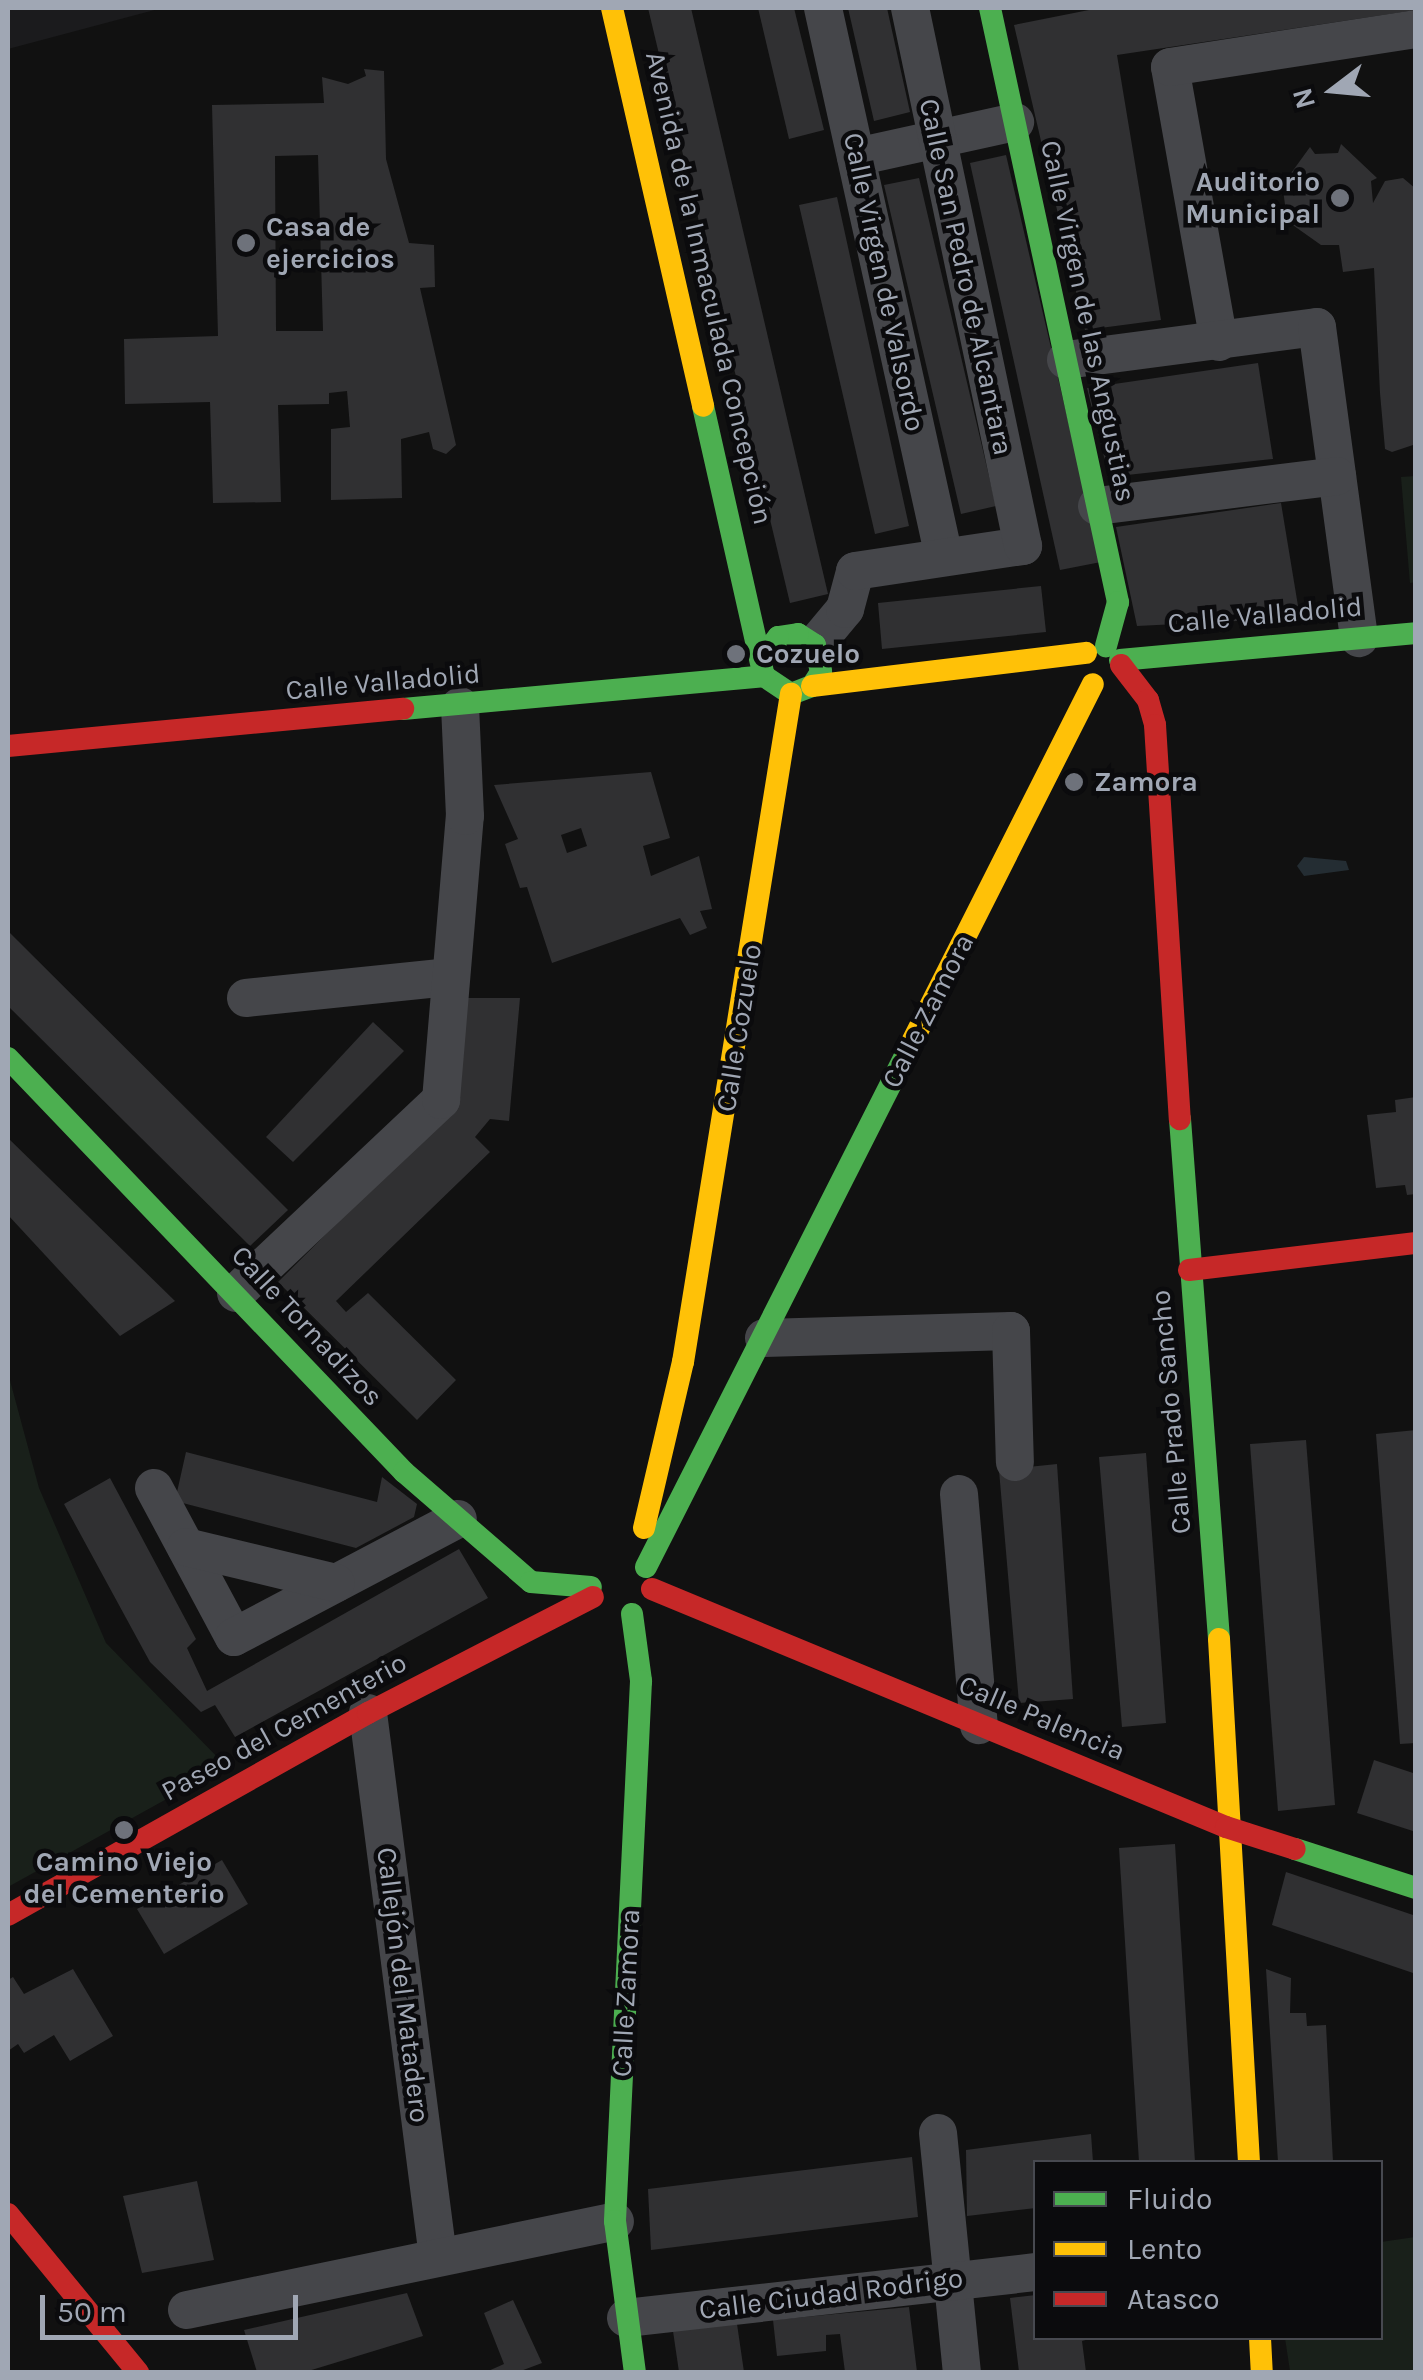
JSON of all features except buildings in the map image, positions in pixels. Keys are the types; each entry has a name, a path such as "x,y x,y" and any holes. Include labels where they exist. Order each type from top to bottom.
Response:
{"street":[{"name":"Avenida de la Inmaculada Concepción","path":"612,8 748,582 764,666"},
{"name":"Calle Virgen de Valsordo","path":"822,8 944,558"},
{"name":"Calle San Pedro de Alcantara","path":"910,8 1023,546 944,558"},
{"name":"Calle Virgen de las Angustias","path":"990,8 1118,602 1101,662"},
{"path":"1219,342 1170,67 1248,45 1416,30"},
{"path":"856,158 1014,122"},
{"path":"1066,360 1318,328 1359,638"},
{"path":"1097,506 1337,476"},
{"path":"818,650 845,608 855,570 944,558"},
{"name":"Avenida de la Inmaculada Concepción","path":"748,582 778,638"},
{"name":"Calle Valladolid","path":"778,638 798,634 818,650 909,670"},
{"name":"Calle Valladolid","path":"802,690 909,670 1036,660 1101,662 1416,634"},
{"path":"778,638 764,666 802,690"},
{"name":"Calle Cozuelo","path":"643,1571 646,1522 684,1362 802,690 818,650"},
{"name":"Calle Prado Sancho","path":"1101,662 1148,700 1154,725 1189,1270 1232,1798 1226,1828 1248,2160"},
{"name":"Calle Zamora","path":"643,1571 764,1338 1101,662"},
{"name":"Calle Valladolid","path":"8,746 460,706 764,666"},
{"path":"236,1293 441,1100 448,977 465,816 460,706"},
{"path":"246,998 448,977"},
{"name":"Calle Tornadizos","path":"8,1058 404,1472 531,1582 593,1584 609,1614 632,1614"},
{"path":"1189,1270 1416,1242"},
{"path":"764,1338 1011,1331 1015,1462"},
{"path":"684,1362 739,1387"},
{"path":"154,1488 234,1637 458,1519"},
{"path":"958,1494 979,1724"},
{"path":"186,1547 336,1583"},
{"path":"632,1614 643,1571"},
{"name":"Calle Palencia","path":"643,1571 979,1724 1226,1828 1416,1888"},
{"name":"Paseo del Cementerio","path":"8,1916 593,1584"},
{"name":"Calle Zamora","path":"632,1614 641,1681 615,2221 635,2372"},
{"name":"Callejón del Matadero","path":"368,1713 438,2258"},
{"path":"938,2133 962,2372"},
{"path":"8,2214 138,2372"},
{"path":"187,2310 615,2221"},
{"name":"Calle Ciudad Rodrigo","path":"626,2318 953,2278 1033,2272"},
{"path":"1260,2340 1262,2372"}],"shaded area":[{"path":"8,8 162,8 8,49"},
{"path":"1415,476 1416,582 1410,583 1401,477"},
{"path":"1304,857 1346,861 1349,870 1304,876 1297,866"},
{"path":"8,1373 39,1488 106,1643 226,1766 8,1887"},
{"path":"1415,2237 1415,2372 1290,2371 1285,2340 1383,2340 1383,2242"}],"traffic: fast":[{"path":"990,8 1118,602 1106,646"},
{"path":"703,406 764,676 791,694 812,686 821,672 815,645 798,634 778,637 763,657"},
{"path":"1120,660 1416,633"},
{"path":"403,709 764,676"},
{"path":"646,1567 907,1052"},
{"path":"8,1058 404,1472 531,1582 591,1587"},
{"path":"1180,1119 1219,1639"},
{"path":"632,1614 641,1681 615,2221 635,2372"},
{"path":"1295,1849 1416,1888"}],"traffic: slow":[{"path":"612,8 703,406"},
{"path":"812,686 1086,653"},
{"path":"907,1052 1093,684"},
{"path":"644,1528 683,1362 791,694"},
{"path":"1219,1639 1249,2160"},
{"path":"1260,2340 1262,2372"}],"traffic: jam":[{"path":"1121,665 1148,700 1155,725 1180,1119"},
{"path":"8,746 403,709"},
{"path":"1189,1270 1416,1243"},
{"path":"652,1589 1226,1827 1295,1849"},
{"path":"8,1915 368,1713 593,1597"},
{"path":"8,2214 138,2372"}],"place":[{"name":"Auditorio Municipal","path":"1340,198"},
{"name":"Casa de ejercicios","path":"246,243"},
{"name":"Cozuelo","path":"736,654"},
{"name":"Zamora","path":"1074,782"},
{"name":"Camino Viejo del Cementerio","path":"124,1830"}]}
